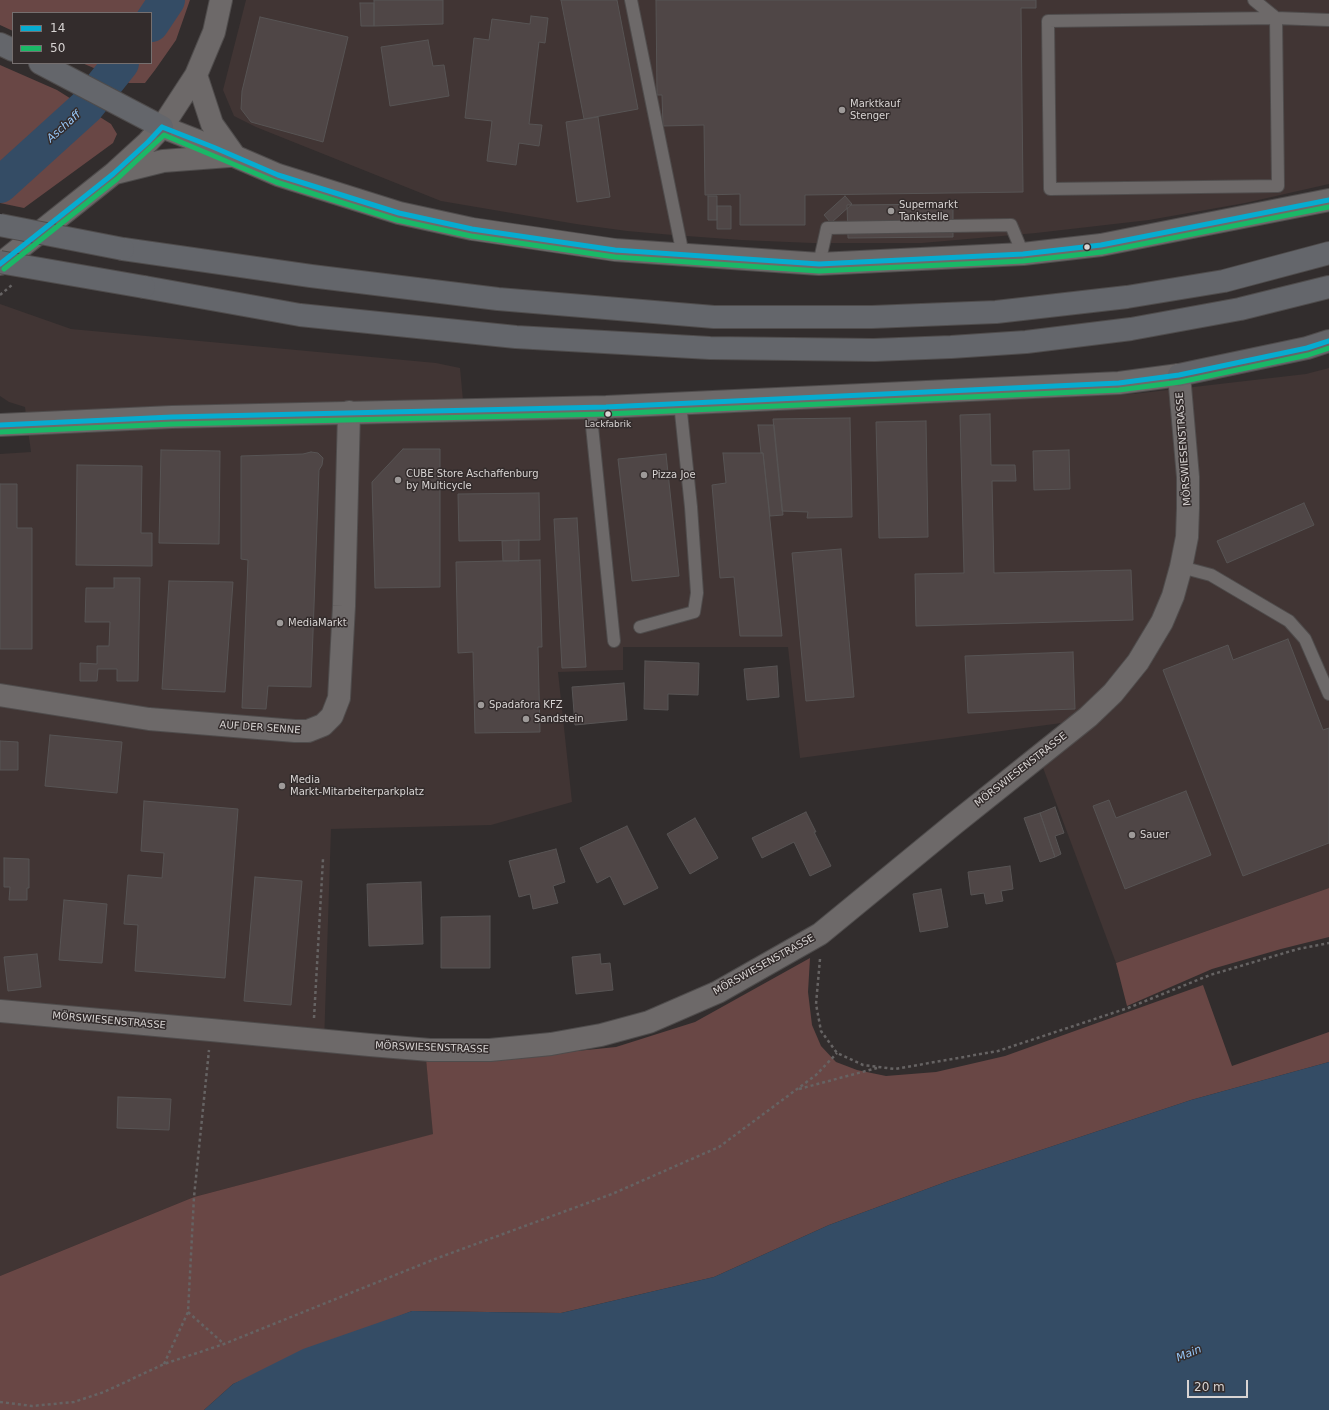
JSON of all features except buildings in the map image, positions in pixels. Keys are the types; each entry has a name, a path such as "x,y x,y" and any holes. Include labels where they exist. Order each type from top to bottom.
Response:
{"highway":[{"path":"0,44 12,50"},
{"path":"46,66 162,128"},
{"path":"0,225 123,248 311,276 498,299 714,317 857,317 996,312 1127,297 1224,281 1329,253"},
{"path":"0,263 300,315 516,337 710,348 874,350 1026,342 1131,330 1240,309 1329,287"}],"main road":[{"path":"1179,375 1307,348 1329,341"}],"street":[{"path":"0,263 113,174 162,128 196,75 214,32 221,0"},
{"path":"196,75 212,124 234,156"},
{"path":"162,128 278,175 399,214 472,229 615,250 819,264 1022,254 1101,245 1329,200"},
{"path":"113,174 163,161 234,156"},
{"path":"2,423 349,412 590,407 1119,383 1179,375"},
{"name":"MÖRSWIESENSTRASSE","path":"0,1012 430,1050 490,1050 551,1044 601,1035 649,1022 718,992 820,934 1088,717 1113,693 1138,662 1162,622 1173,596 1181,566 1186,536 1188,477 1179,375"},
{"name":"AUF DER SENNE","path":"0,695 149,719 295,731 308,731 323,725 332,716 339,698 344,606 349,412"}],"lane":[{"path":"630,0 683,255"},
{"path":"1254,0 1276,18"},
{"path":"1276,18 1278,186 1050,189 1048,21 1276,18 1329,20"},
{"path":"819,264 827,228 1011,225 1022,254"},
{"path":"640,627 694,612 697,592 691,506 680,403"},
{"path":"590,407 614,641"},
{"path":"1181,566 1211,575 1289,621 1305,639 1329,694"}],"path":[{"path":"312,1040 323,859"},
{"path":"820,934 819,974 816,1004 820,1031 837,1053 863,1065 895,1069 998,1051 1128,1008 1210,975 1298,949 1329,943"},
{"path":"164,1364 188,1312 194,1197 211,1030"},
{"path":"0,1402 32,1406 74,1402 104,1392 164,1364 224,1344 435,1259 612,1194 719,1147 816,1075 837,1053"},
{"path":"796,1089 878,1067"},
{"path":"188,1312 224,1344"}],"shaded area":[{"path":"0,0 190,0 176,40 145,83 129,83 84,64 152,64 152,12 12,12 12,31 0,25"},
{"path":"246,0 1329,0 1329,184 1245,203 1149,220 1036,233 922,243 812,243 741,240 627,231 576,224 441,201 256,127 234,116 223,90"},
{"path":"0,65 57,90 111,124 117,134 113,143 24,208 0,203"},
{"path":"0,304 71,329 436,363 460,368 465,422 674,415 1133,394 1306,374 1329,368 1329,888 1116,963 1042,765 1084,720 800,758 788,647 623,647 623,670 558,672 572,802 491,825 331,829 324,1044 426,1059 434,1134 194,1197 0,1276 0,454 31,452 25,407 9,402 0,396"},
{"path":"1329,888 1329,937 1212,969 1127,1006 1116,963"},
{"path":"810,958 808,992 812,1025 821,1046 836,1062 857,1070 886,1076 936,1072 1005,1056 1203,985 1232,1066 1329,1032 1329,1062 1191,1100 951,1180 829,1225 714,1277 561,1313 412,1311 233,1384 204,1410 0,1410 0,1276 194,1197 433,1134 426,1059 528,1056 616,1047 695,1022"}],"water":[{"name":"Main","path":"1329,1062 1329,1410 204,1410 233,1384 303,1349 412,1311 561,1313 714,1277 829,1225 951,1180 1191,1100"}],"waterway":[{"name":"Aschaff","path":"152,22 167,0"},
{"name":"Aschaff","path":"0,185 86,107 120,64"}],"transit line":[{"name":"14","path":"162,127 278,175 399,213 472,229 615,250 819,264 1023,254 1101,245 1329,200"},
{"name":"14","path":"0,264 113,174 162,127"},
{"name":"50","path":"4,269 117,179 164,135 276,182 397,220 471,236 615,257 819,271 1023,261 1102,252 1329,207"},
{"name":"14","path":"0,425 172,417 606,407 1119,383 1179,375 1307,348 1329,341"},
{"name":"50","path":"0,432 172,424 606,414 1119,390 1180,382 1308,355 1329,348"}],"place":[{"name":"Marktkauf Stenger","path":"842,110"},
{"name":"Supermarkt Tankstelle","path":"891,211"},
{"name":"Lackfabrik","path":"608,414"},
{"name":"Pizza Joe","path":"644,475"},
{"name":"CUBE Store Aschaffenburg by Multicycle","path":"398,480"},
{"name":"MediaMarkt","path":"280,623"},
{"name":"Spadafora KFZ","path":"481,705"},
{"name":"Sandstein","path":"526,719"},
{"name":"Media Markt-Mitarbeiterparkplatz","path":"282,786"},
{"name":"Sauer","path":"1132,835"}]}
